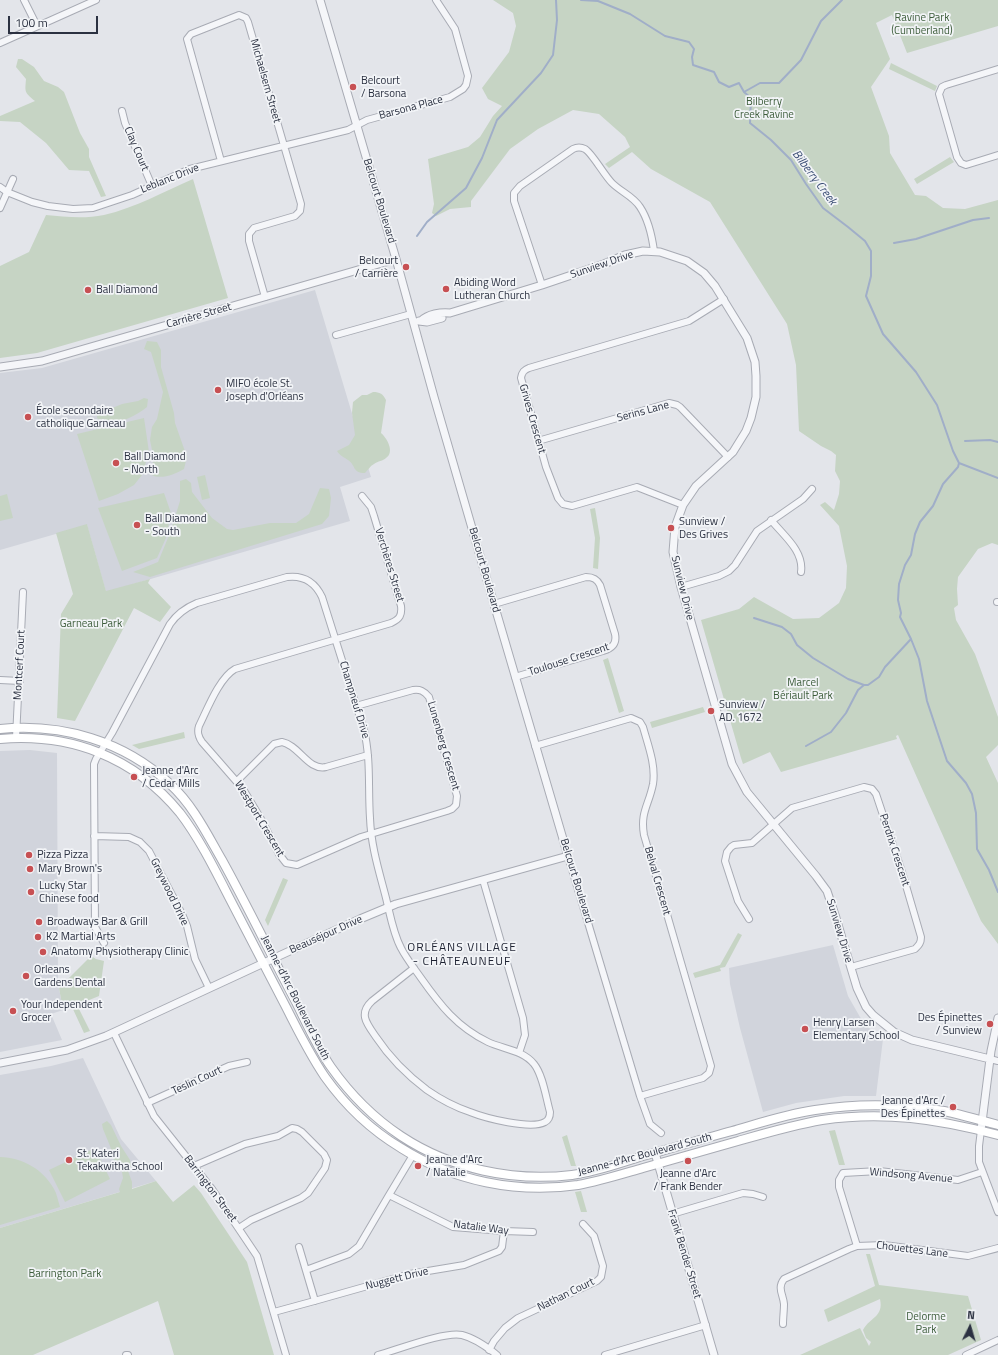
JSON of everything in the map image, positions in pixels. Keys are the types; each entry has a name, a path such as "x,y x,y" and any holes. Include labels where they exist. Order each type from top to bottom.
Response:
{"main road":[{"name":"Jeanne-d'Arc Boulevard South","path":"0,729 17,728 70,732 106,742 124,751 147,766 171,785 191,808 204,828 262,933 273,959 318,1045 333,1070 367,1108 390,1128 426,1150 452,1161 478,1169 506,1175 540,1177 582,1173 773,1119 842,1106 884,1105 917,1108 946,1112 983,1120 998,1125"},
{"name":"Jeanne-d'Arc Boulevard South","path":"0,739 16,738 72,743 99,752 140,775 169,801 182,816 220,879 301,1037 324,1076 343,1100 367,1123 389,1141 440,1168 471,1179 526,1187 554,1187 587,1183 781,1129 810,1122 838,1118 876,1116 916,1118 955,1124 998,1135"}],"street":[{"path":"24,0 36,26"},
{"path":"0,43 96,0"},
{"name":"Belcourt Boulevard","path":"320,0 411,314 418,322 434,397 535,746 640,1096 650,1124 661,1133"},
{"name":"Barsona Place","path":"356,125 367,120 450,97 466,85 468,76 455,29 436,0"},
{"name":"Michaelsem Street","path":"221,162 187,39 191,34 235,15 243,16 248,22 301,204 300,211 295,216 254,228 251,230 248,237 265,297"},
{"path":"998,69 946,85 942,87 939,94 957,157 961,163 966,165 998,155"},
{"name":"Clay Court","path":"122,110 125,123 152,186"},
{"name":"Leblanc Drive","path":"0,187 7,192 32,202 48,206 74,209 100,207 190,169 348,130 356,125"},
{"path":"542,285 514,201 514,193 516,189 573,149 580,148 588,151 613,184 634,198 638,203 646,219 653,241 654,251"},
{"path":"0,208 13,179"},
{"name":"Sunview Drive","path":"418,322 426,317 444,312 450,313 542,285 625,255 643,251 654,251 674,255 693,264 710,279 748,338 755,362 756,397 749,425 740,442 733,452 696,486 683,505 675,527 673,541 675,564 681,587 732,764 747,792 827,891 831,899 857,988 866,1007 873,1015 894,1032 912,1040 990,1059"},
{"name":"Carrière Street","path":"0,367 42,361 396,259"},
{"name":"Grives Crescent","path":"683,505 637,487 572,506 563,504 558,498 552,483 538,441 521,382 522,373 525,370 689,321 724,299"},
{"path":"336,335 411,314"},
{"name":"Serins Lane","path":"538,441 673,403 680,407 728,457"},
{"path":"681,587 719,576 729,571 735,565 757,531 803,499 812,489"},
{"name":"Verchères Street","path":"335,640 391,623 397,620 402,614 401,606 371,507 362,496"},
{"path":"772,520 799,554 802,564 802,572"},
{"name":"Champneuf Drive","path":"99,752 106,742 170,624 179,613 190,606 287,577 301,578 309,581 319,590 367,742 370,834 375,860 400,947 441,1006 461,1025 488,1042 519,1053 529,1059 537,1069 550,1112 550,1118 546,1122 538,1125 512,1123 472,1113 446,1101 428,1090 412,1078 395,1061 365,1021 364,1012 366,1006 414,968"},
{"name":"Toulouse Crescent","path":"494,604 586,577 594,577 598,580 600,585 615,634 615,642 610,648 515,677"},
{"name":"Montcerf Court","path":"16,738 20,680 23,592"},
{"name":"Westport Crescent","path":"335,640 240,667 230,672 226,676 197,731 202,742 237,781 261,820 279,854 286,863 296,865 337,846 370,834"},
{"path":"0,680 20,680"},
{"name":"Lunenberg Crescent","path":"356,706 413,690 421,690 426,693 429,697 457,796 456,805 452,809 370,834"},
{"name":"Belval Crescent","path":"535,746 631,718 640,722 645,734 653,765 653,776 652,785 644,809 644,835 711,1066 709,1073 703,1078 640,1096"},
{"path":"237,781 274,744 282,742 293,746 311,763 319,768 326,768 368,755"},
{"path":"99,752 94,764 95,927 104,943"},
{"name":"Perdrix Crescent","path":"774,824 796,806 864,787 875,791 922,937 919,946 915,949 851,968"},
{"path":"749,919 738,901 725,861 727,852 734,845 752,843 774,824"},
{"name":"Greywood Drive","path":"94,836 129,837 140,842 149,852 182,914 195,959 209,988"},
{"name":"Beauséjour Drive","path":"0,1063 67,1050 92,1042 388,908 568,856"},
{"path":"483,880 523,1018 525,1035 519,1053"},
{"path":"998,1018 990,1059 978,1152 982,1172 998,1212"},
{"name":"Barrington Street","path":"114,1032 154,1116 212,1189 252,1249 260,1265 286,1355"},
{"path":"990,1059 998,1061"},
{"name":"Teslin Court","path":"147,1103 229,1066 248,1062"},
{"path":"194,1166 245,1144 278,1136 292,1128 302,1132 324,1154 326,1160 325,1168 308,1193 301,1198 251,1220 239,1228"},
{"name":"Frank Bender Street","path":"655,1153 714,1355"},
{"path":"306,1270 349,1254 359,1246 413,1155"},
{"name":"Windsong Avenue","path":"857,1246 839,1187 839,1180 843,1173 879,1171 958,1180 982,1172"},
{"path":"672,1214 743,1193 763,1197"},
{"name":"Natalie Way","path":"389,1195 453,1227 533,1232"},
{"name":"Nathan Court","path":"489,1350 502,1331 515,1320 597,1281 601,1277 603,1266 594,1236 583,1224"},
{"name":"Nuggett Drive","path":"274,1312 410,1274 464,1265 499,1251 502,1247 504,1231"},
{"name":"Chouettes Lane","path":"783,1324 784,1303 780,1290 780,1284 784,1279 848,1249 857,1246 884,1245 968,1256 998,1248"},
{"path":"299,1247 315,1301"},
{"path":"606,1355 706,1325"},
{"path":"378,1355 389,1353 441,1336 454,1334 469,1338 497,1355"},
{"path":"966,1355 998,1340"}],"shaded area":[{"path":"315,290 371,477 340,487 350,521 106,592 87,525 0,550 0,373 42,368"},
{"path":"30,750 57,753 58,983 63,1010 51,1014 62,1040 0,1052 0,751"},
{"name":"Henry Larsen Elementary School","path":"833,945 848,996 860,1017 871,1030 883,1039 876,1096 844,1096 796,1103 763,1112 740,1028 730,984 729,968"},
{"name":"St. Kateri Tekakwitha School","path":"83,1058 121,1139 156,1181 0,1228 0,1075 51,1066"}],"green space":[{"name":"Bilberry Creek Ravine","path":"493,0 998,0 998,26 907,53 892,15 876,23 890,59 871,87 889,136 890,153 915,195 926,196 943,208 965,209 998,200 998,545 992,543 978,549 958,577 958,605 954,608 956,620 975,654 998,717 998,745 986,757 998,783 998,944 981,921 898,735 896,736 897,739 781,772 770,752 743,764 701,620 739,609 754,597 793,619 819,618 839,603 846,588 847,566 839,526 820,505 825,502 834,510 839,494 840,481 835,471 836,455 799,431 796,365 787,324 710,202 651,169 632,152 609,168 605,164 630,147 625,137 599,114 573,110 538,129 510,149 471,201 471,207 450,209 436,216 432,213 434,204 428,159 468,147 480,137 493,116 502,106 488,99 482,88 509,52 516,26 513,13"},
{"path":"18,59 22,59 34,67 44,81 58,87 64,92 80,133 89,149 89,157 106,196 101,197 89,171 69,170 46,143 20,122 0,121 0,116 35,101 27,94 26,79 16,67"},
{"path":"891,63 937,86 935,91 889,69"},
{"path":"950,157 954,162 917,184 914,179"},
{"path":"193,179 228,298 37,353 0,358 0,266 29,252 46,215 82,217 104,215 138,204"},
{"path":"147,341 157,342 161,350 161,367 174,413 175,423 187,457 184,469 171,475 161,477 148,473 154,460 150,440 152,427 157,419 163,392 151,352 144,349"},
{"path":"373,392 378,392 384,396 386,400 381,433 388,442 390,452 386,458 370,467 365,473 361,473 358,472 350,462 337,451 349,445 355,435 352,413 353,402 362,395 367,395"},
{"path":"144,398 148,399 147,407 128,418 106,424 97,418 97,414 100,412"},
{"name":"Ball Diamond - North","path":"144,418 149,452 142,475 134,485 118,494 99,501 77,434"},
{"path":"205,475 210,498 202,500 197,477"},
{"path":"186,479 191,483 192,492 212,518 227,529 233,530 270,523 296,523 309,514 320,488 329,489 331,498 329,516 322,524 150,577 133,572 158,562 170,533 180,501 180,481"},
{"name":"Ball Diamond - South","path":"164,493 171,513 166,538 157,558 122,571 98,508"},
{"path":"7,494 13,518 0,521 0,496"},
{"path":"595,508 600,538 598,569 593,568 595,538 590,509"},
{"name":"Garneau Park","path":"87,524 106,591 150,579 148,583 171,607 160,622 134,608 75,721 57,718 61,614 73,594 56,533"},
{"path":"608,658 624,711 619,713 603,660"},
{"path":"703,707 705,712 652,728 650,722"},
{"path":"184,732 185,738 139,749 132,745"},
{"path":"283,878 288,880 268,926 265,920"},
{"path":"738,933 742,935 725,967 720,968 721,971 695,978 693,973 720,965"},
{"path":"91,956 104,961 99,996 77,1005 90,1031 84,1033 72,1007 63,1010 59,988"},
{"name":"Barrington Park","path":"107,1121 111,1125 121,1146 130,1160 131,1166 128,1171 132,1182 132,1189 156,1181 173,1202 194,1185 201,1193 247,1262 274,1355 174,1355 158,1301 33,1355 0,1355 0,1228 120,1192 119,1189 123,1178 122,1172 115,1163 103,1129 102,1124"},
{"path":"835,1130 845,1165 839,1165 829,1131"},
{"path":"567,1135 576,1166 571,1166 562,1137"},
{"path":"95,1148 110,1179 65,1202 49,1170"},
{"path":"0,1157 24,1162 38,1170 54,1189 60,1207 0,1225"},
{"path":"581,1191 587,1212 581,1212 575,1192"},
{"name":"Delorme Park","path":"866,1254 870,1254 879,1285 968,1296 981,1340 948,1355 800,1355 860,1328 869,1346 871,1342 866,1338 863,1330 880,1310 880,1299 828,1322 824,1310 875,1286"}],"waterway":[{"path":"417,236 427,222 466,188 482,158 497,120 541,73 553,55 557,20 556,0"},
{"name":"Bilberry Creek","path":"581,0 598,1 630,14 665,36 689,42 694,49 692,57 693,65 714,72 719,82 729,87 739,83 744,92 751,98 750,123 771,140 791,160 823,208 865,241 871,251 871,276 866,296 883,334 916,372 937,405 953,451 959,463 998,478"},
{"path":"744,92 760,83 779,83 801,60 821,21 842,0"},
{"path":"894,243 916,239 973,220 989,218"},
{"path":"965,441 990,440 998,442"},
{"path":"959,463 958,467 943,484 933,506 920,522 915,534 911,555 905,565 899,584 898,600 901,613 900,617 919,659 927,701 947,761 966,783 972,794 976,813 977,849 989,870 998,892"},
{"path":"754,618 782,627 791,634 797,645 813,658 848,679 864,685 868,685 879,677 885,667 911,639"},
{"path":"806,746 831,732 846,713 858,690 864,685"}],"place":[{"name":"Belcourt / Barsona","path":"353,87"},
{"name":"Belcourt / Carrière","path":"406,267"},
{"name":"Abiding Word Lutheran Church","path":"446,289"},
{"name":"Ball Diamond","path":"88,290"},
{"name":"MIFO école St. Joseph d'Orléans","path":"218,390"},
{"name":"École secondaire catholique Garneau","path":"28,417"},
{"name":"Ball Diamond - North","path":"116,463"},
{"name":"Ball Diamond - South","path":"137,525"},
{"name":"Sunview / Des Grives","path":"671,528"},
{"name":"Sunview / AD. 1672","path":"711,711"},
{"name":"Jeanne d'Arc / Cedar Mills","path":"134,777"},
{"name":"Pizza Pizza","path":"29,855"},
{"name":"Mary Brown's","path":"30,869"},
{"name":"Lucky Star Chinese food","path":"31,892"},
{"name":"Broadways Bar & Grill","path":"39,922"},
{"name":"K2 Martial Arts","path":"38,937"},
{"name":"Anatomy Physiotherapy Clinic","path":"43,952"},
{"name":"Orleans Gardens Dental","path":"26,976"},
{"name":"Your Independent Grocer","path":"13,1011"},
{"name":"Des Épinettes / Sunview","path":"990,1024"},
{"name":"Henry Larsen Elementary School","path":"805,1029"},
{"name":"Jeanne d'Arc / Des Épinettes","path":"953,1107"},
{"name":"St. Kateri Tekakwitha School","path":"69,1160"},
{"name":"Jeanne d'Arc / Frank Bender","path":"688,1161"},
{"name":"Jeanne d'Arc / Natalie","path":"418,1166"}],"district":[{"name":"ORLÉANS VILLAGE - CHÂTEAUNEUF","path":"462,955"}],"park label":[{"name":"Ravine Park (Cumberland)","path":"922,24"},
{"name":"Marcel Bériault Park","path":"803,689"}]}
